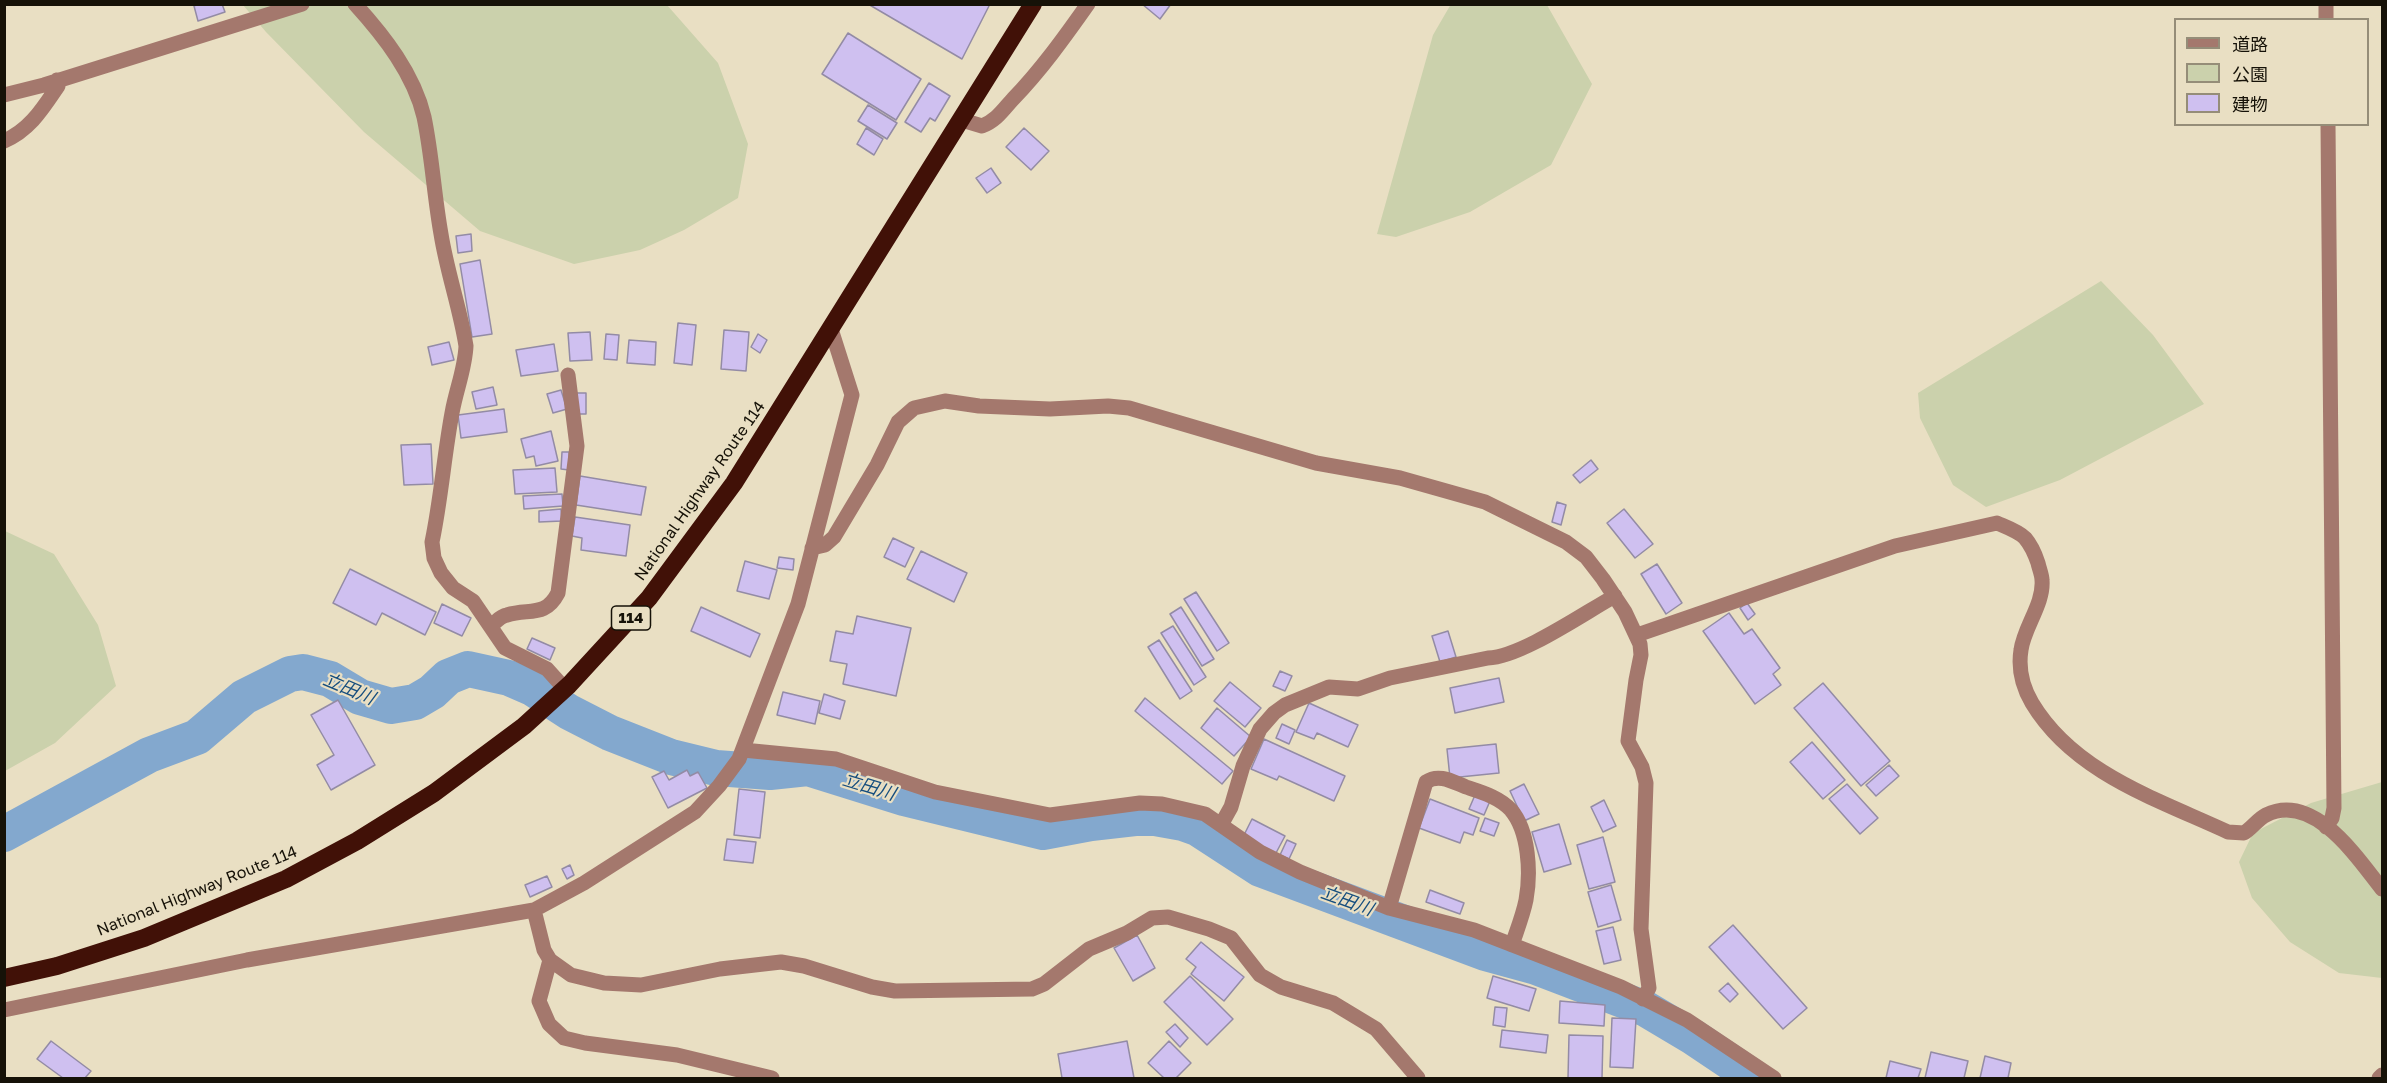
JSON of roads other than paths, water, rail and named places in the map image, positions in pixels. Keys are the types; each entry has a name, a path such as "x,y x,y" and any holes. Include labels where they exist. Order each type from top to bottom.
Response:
{"highway":[{"name":"National Highway Route 114","path":"4,978 57,966 144,938 286,879 357,841 434,793 524,726 566,688 649,598 734,483 1033,4"}],"street":[{"path":"4,95 302,4"},
{"path":"355,4 388,44 409,78 423,116 441,237 466,346 450,425 432,550 438,567 447,580 459,593 473,601 505,648 548,669 566,688"},
{"path":"962,120 982,126 995,118 1039,72 1088,4"},
{"path":"4,141 16,136 29,125 58,86 57,80"},
{"path":"2326,827 2332,818 2334,808 2328,126"},
{"path":"4,1010 247,960 534,910 584,883 695,812 719,786 739,759 798,604 852,395 831,329"},
{"path":"491,626 506,615 544,609 552,604 558,593 577,446 568,375"},
{"path":"812,548 825,545 834,537 877,465 898,422 914,408 945,401 979,406 1038,409 1108,406 1129,408 1316,463 1400,478 1485,502 1566,542 1586,557 1615,596 1637,635 1641,655 1628,741 1642,767 1646,783 1641,929 1648,988 1643,999"},
{"path":"1637,635 1895,546 1997,523 2024,537 2037,559 2043,581 2021,647 2021,679 2032,702 2065,742 2096,769 2228,832 2244,833 2264,816 2285,811 2294,811 2312,817 2346,843 2382,889"},
{"path":"1221,825 1231,807 1243,766 1260,729 1274,713 1285,705 1329,687 1358,689 1390,678 1500,657 1533,642 1615,596"},
{"path":"743,750 836,759 934,792 1050,815 1140,803 1162,804 1205,814 1260,852 1300,872 1389,908 1474,930 1577,969 1643,999 1687,1020 1774,1078"},
{"path":"1389,908 1426,782 1439,777 1488,794 1506,805 1522,831 1528,870 1526,899 1512,945"},
{"path":"534,910 544,950 550,960 571,975 588,980 620,985 641,985 720,969 780,962 804,966 872,987 895,991 1032,989 1044,984 1089,949 1127,933 1152,918 1168,917 1232,938 1260,975 1281,987 1333,1003 1376,1029 1418,1078"},
{"path":"550,960 540,1001 549,1024 564,1038 585,1043 678,1055 772,1078"},
{"path":"2379,1078 2382,1075"}],"waterway":[{"name":"立田川","path":"4,834 149,755 197,737 244,697 290,674 303,672 330,679 360,697 391,706 415,702 432,692 448,677 468,669 509,678 532,688 569,712 610,733 671,757 716,768 770,772 808,768 904,798 1043,832 1135,818 1155,818 1183,823 1197,828 1260,869 1485,953 1536,967 1646,1009 1754,1078"}]}
